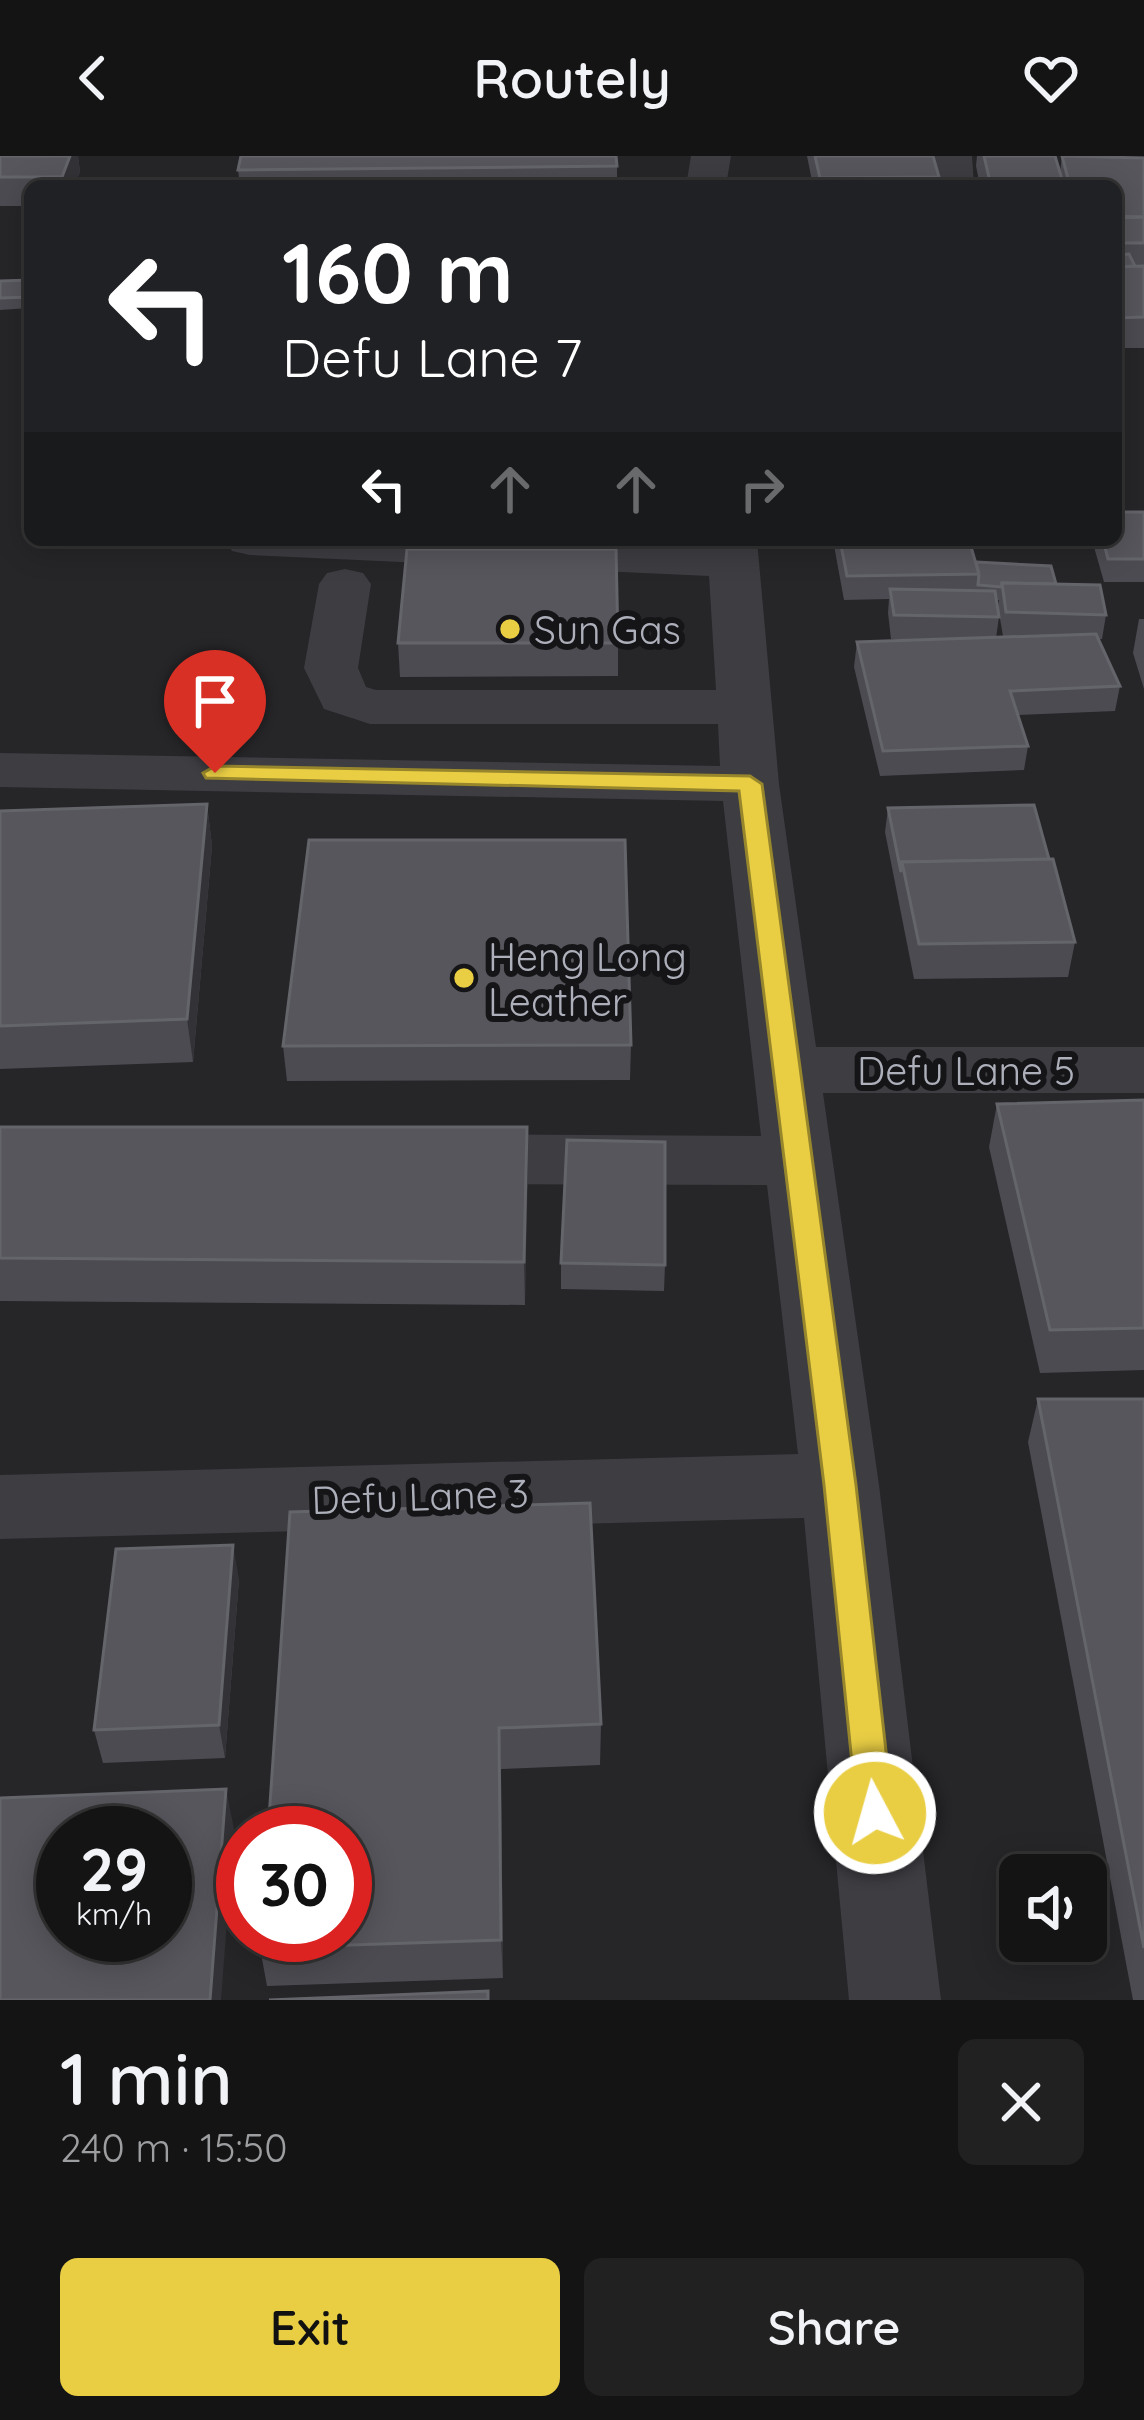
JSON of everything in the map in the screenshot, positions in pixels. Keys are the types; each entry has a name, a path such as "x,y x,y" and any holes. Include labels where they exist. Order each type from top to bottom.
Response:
{"street":[{"path":"513,546 733,551 750,784 840,1485 895,2000"},
{"path":"345,584 331,668 343,697 370,707 745,707"},
{"path":"0,770 750,784"},
{"name":"Defu Lane 5","path":"788,1070 1144,1070"},
{"path":"373,1158 799,1161"},
{"name":"Defu Lane 3","path":"0,1507 840,1485"}],"shaded area":[{"path":"0,156 1144,156 1144,2000 0,2000"}],"building":[{"path":"0,156 70,156 62,177 0,177"},
{"path":"241,156 616,156 617,166 238,170"},
{"path":"815,156 933,156 939,177 820,178"},
{"path":"984,156 1055,156 1062,180 990,180"},
{"path":"1062,156 1144,158 1144,217 1122,216 1122,180 1068,180"},
{"path":"1144,217 1144,243 1122,243 1122,218"},
{"path":"1129,254 1135,266 1122,267 1122,255"},
{"path":"1144,266 1144,317 1122,318 1122,267"},
{"path":"24,280 24,297 0,298 0,281"},
{"path":"1122,512 1144,512 1144,559 1108,559 1105,546 1122,546"},
{"path":"841,546 971,546 979,574 847,576"},
{"name":"Sun Gas","path":"407,549 616,549 618,643 398,643"},
{"path":"976,562 1051,566 1056,584 978,585"},
{"path":"1002,583 1100,585 1106,615 1006,612"},
{"path":"890,589 995,591 999,617 894,615"},
{"path":"1096,634 1120,686 1010,691 1028,746 883,751 857,642"},
{"path":"207,804 187,1019 0,1026 0,811"},
{"path":"1034,805 1049,859 902,862 901,872 888,808"},
{"name":"Heng Long Leather","path":"309,840 625,840 631,1045 283,1046"},
{"path":"1053,859 1075,942 919,944 902,862"},
{"path":"1144,1100 1144,1328 1050,1330 997,1104"},
{"path":"0,1127 527,1127 524,1262 0,1258"},
{"path":"567,1140 665,1142 665,1265 561,1263"},
{"path":"1038,1399 1144,1399 1144,1948"},
{"path":"590,1503 601,1724 499,1728 501,1940 372,1944 372,1806 270,1806 290,1512"},
{"path":"233,1545 219,1725 94,1730 116,1549"},
{"path":"226,1789 225,1806 216,1806 210,2000 0,2000 0,1798"},
{"path":"488,1991 488,2000 269,2000"}],"place":[{"name":"Sun Gas","path":"510,629"},
{"name":"Heng Long Leather","path":"464,978"}],"route":[{"path":"215,773 750,784 840,1485 875,1813"}]}
